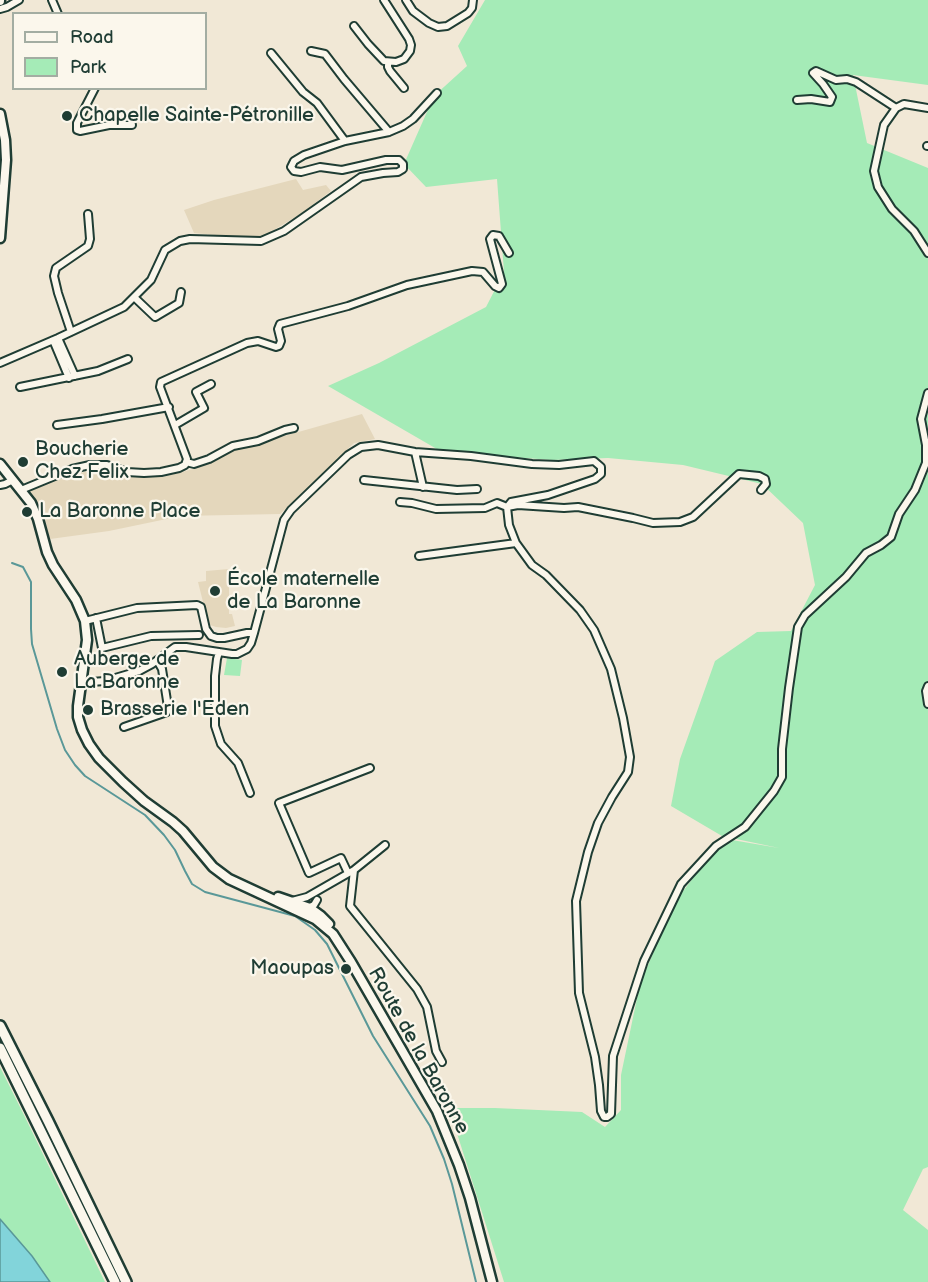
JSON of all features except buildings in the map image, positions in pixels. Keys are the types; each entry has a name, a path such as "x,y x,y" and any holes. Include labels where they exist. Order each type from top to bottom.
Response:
{"highway":[{"path":"0,1026 126,1282"},
{"path":"0,1048 115,1282"}],"main road":[{"path":"0,114 6,160 0,238"},
{"name":"Route de la Baronne","path":"0,464 35,512 53,565 76,600 86,621 87,640 78,706 78,717 82,730 99,758 111,772 183,831 213,867 229,879 309,910 321,916 330,925 441,1120 453,1147 466,1187 492,1282"},
{"name":"Route de la Baronne","path":"309,910 339,943"}],"street":[{"path":"0,9 19,0"},
{"path":"354,26 382,60 396,62 404,59 410,51 409,39 384,0"},
{"path":"406,0 413,11 438,27 447,26 468,13 472,8 473,0"},
{"path":"311,51 325,54 389,132"},
{"path":"271,53 303,92 317,103 345,141"},
{"path":"388,62 390,71 404,88"},
{"path":"797,100 811,99 830,102 832,97 813,73 816,71 836,80 847,79 856,82 896,108"},
{"path":"94,90 77,123 78,130 109,125 132,125"},
{"path":"0,363 124,308 151,280 165,250 180,241 190,239 261,242 284,231 360,177 398,172 403,169 403,164 399,160 386,160 342,170 320,167 301,172 294,171 291,167 294,161 304,155 345,141 389,132 403,126 413,119 436,93"},
{"path":"928,108 904,104 896,108 884,124 874,171 878,187 892,209 914,231 928,253"},
{"path":"71,332 57,293 54,272 56,268 88,246 90,239 88,214"},
{"path":"21,490 72,469 90,465 107,465 127,472 144,473 179,468 187,459 160,387 161,382 247,343 258,341 279,346 281,341 278,328 280,324 348,306 407,285 472,270 483,272 499,288 502,284 490,239 493,235 499,236 509,253"},
{"path":"134,297 155,317 179,303 182,292"},
{"path":"55,339 72,377"},
{"path":"20,387 98,371 128,359"},
{"path":"175,425 204,408 196,392 211,384"},
{"path":"80,681 105,681 146,668 175,647 232,654 247,649 254,633 284,520 291,510 348,455 362,447 378,445 415,452 532,464 559,465 594,461 601,466 601,474 595,479 548,495 511,501 507,507 509,525 516,543 532,565 546,575 580,610 594,630 611,669 630,757 628,772 598,823 576,901 579,993 595,1057 601,1112 604,1117 607,1117 611,1114 613,1056 644,961 681,884 716,846 745,827 774,791 782,777 782,749 798,627 805,615 846,577 866,553 891,537 899,514 915,490 926,463 926,446 921,419 928,393"},
{"path":"57,425 169,407"},
{"path":"186,462 194,464 233,446 258,441 294,428"},
{"path":"415,452 423,487"},
{"path":"400,502 436,509 485,508 497,504 507,507 518,505 578,507 653,523 680,522 693,517 739,474 759,476 765,479 766,484 761,490"},
{"path":"0,485 13,480"},
{"path":"364,480 458,490 477,489"},
{"path":"419,556 516,543"},
{"path":"86,621 137,608 197,605 201,607 206,628 211,636 224,638 254,633"},
{"path":"96,618 102,648 151,636 199,635"},
{"path":"219,652 215,726 221,744 238,763 250,793"},
{"path":"124,727 167,712 162,669 157,660"},
{"path":"928,686 926,691 928,704"},
{"path":"370,768 279,803 309,873 341,858 351,872 350,906 417,989 427,1008 436,1051 442,1062"},
{"path":"287,902 307,897 322,889 351,872 385,845"},
{"path":"309,910 322,889"},
{"path":"307,897 309,910"},
{"path":"317,900 321,916"}],"shaded area":[{"path":"296,179 303,190 326,185 331,191 302,213 264,236 194,233 184,210 214,200"},
{"path":"362,414 375,439 354,443 280,514 181,516 109,531 50,539 44,515 30,491 95,469 132,477 163,477 193,469 226,453"},
{"name":"École maternelle de La Baronne","path":"229,569 229,614 232,614 235,626 216,627 208,622 198,582 206,581 206,571"}],"green space":[{"path":"485,0 928,0 928,85 853,75 867,143 928,168 928,1167 923,1169 903,1210 928,1230 928,1282 504,1282 449,1108 582,1112 605,1127 621,1110 621,1075 640,984 668,918 683,891 726,839 779,848 722,836 671,806 680,759 715,661 757,632 791,631 815,585 803,523 762,484 683,465 608,458 552,460 442,452 328,386 379,363 486,307 504,272 497,179 426,187 404,164 434,96 467,66 458,46"},
{"path":"227,658 242,660 240,676 224,675"},
{"path":"0,1067 105,1282 50,1282 32,1256 0,1219"}],"water":[{"path":"0,1219 32,1256 50,1282 0,1282"}],"waterway":[{"path":"12,563 23,567 31,582 32,644 57,729 65,750 75,765 85,776 145,815 175,850 192,884 205,892 295,916 315,930 327,944 373,1036 430,1126 452,1184 476,1282"}],"place":[{"name":"Chapelle Sainte-Pétronille","path":"67,116"},
{"name":"Boucherie Chez Felix","path":"23,462"},
{"name":"La Baronne Place","path":"27,512"},
{"name":"École maternelle de La Baronne","path":"215,591"},
{"name":"Auberge de La Baronne","path":"62,672"},
{"name":"Brasserie l'Eden","path":"88,710"},
{"name":"Maoupas","path":"346,969"}]}
